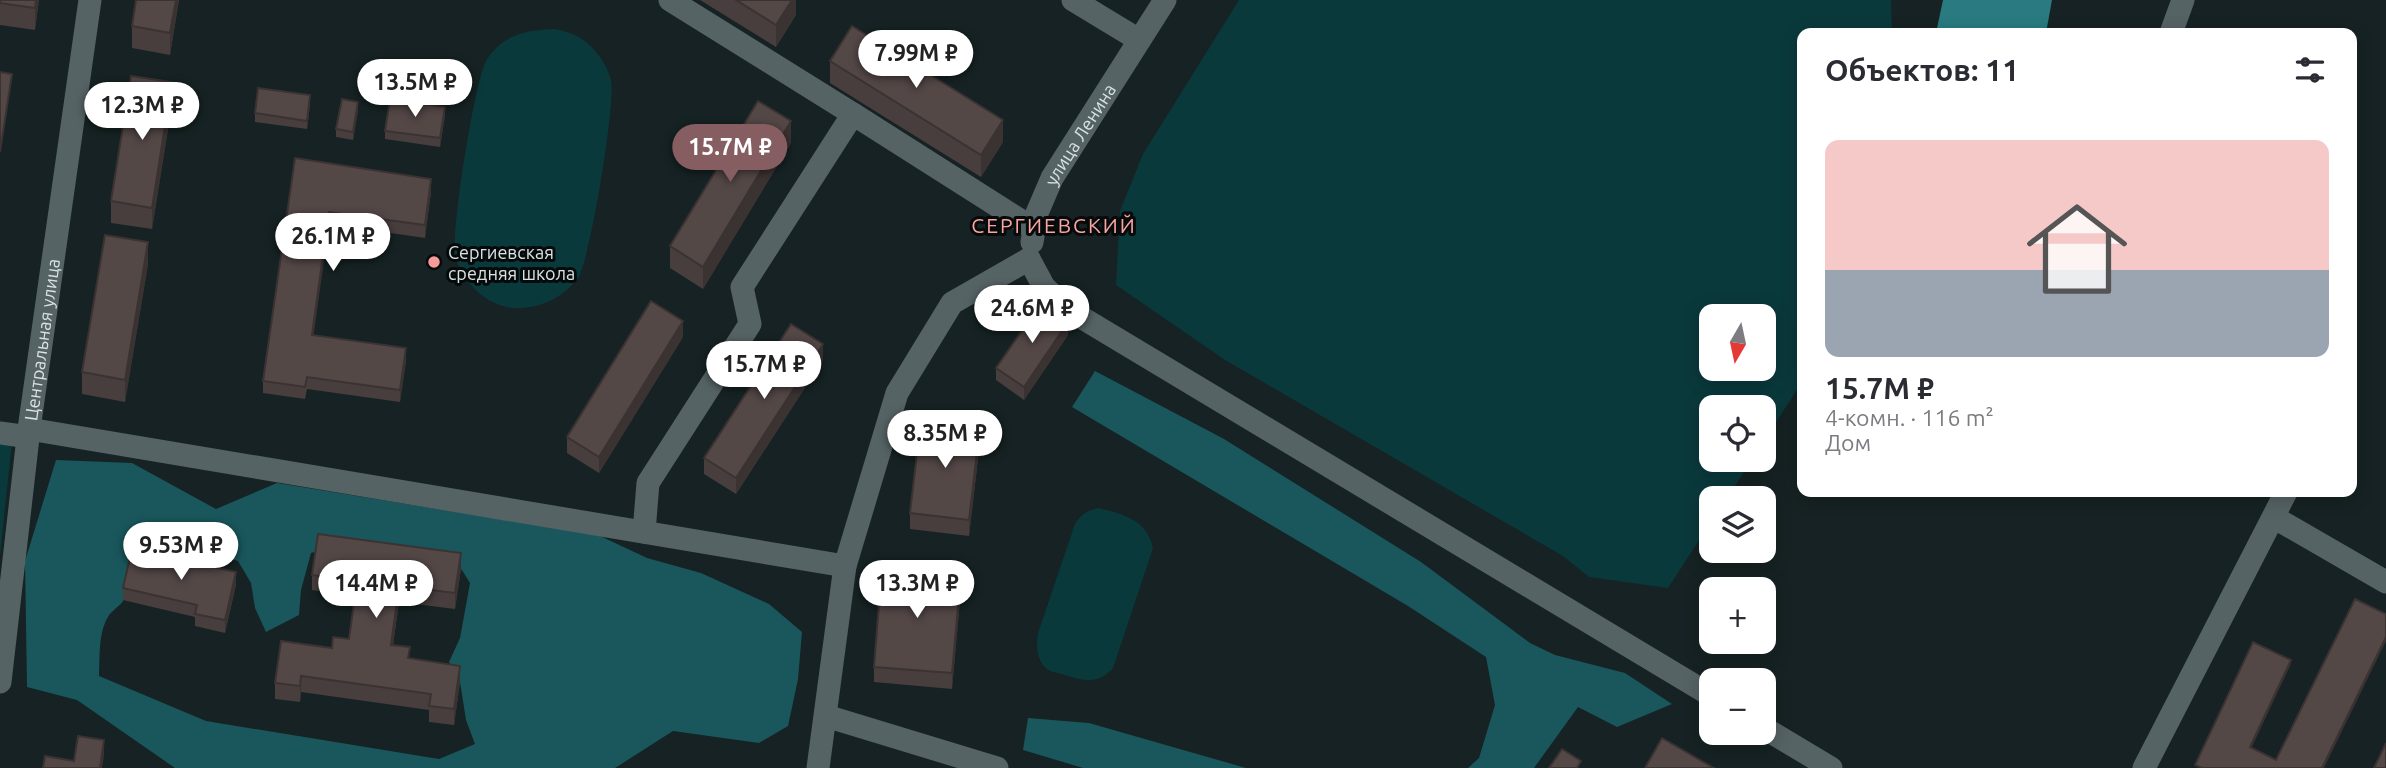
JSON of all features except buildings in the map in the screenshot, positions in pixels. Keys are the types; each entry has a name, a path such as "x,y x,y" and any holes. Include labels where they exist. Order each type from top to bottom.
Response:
{"street":[{"name":"Центральная улица","path":"0,682 29,433 90,0"},
{"path":"670,0 1034,229"},
{"path":"1073,0 1139,40"},
{"name":"улица Ленина","path":"1028,259 1037,213 1052,178 1165,0"},
{"path":"2173,28 2183,0"},
{"path":"644,532 648,483 750,324 742,286 853,114"},
{"path":"818,768 845,566 897,394 952,303 1028,259 1044,288 1069,310 1699,688"},
{"path":"0,433 29,433 845,566"},
{"path":"2144,768 2284,497"},
{"path":"2275,518 2386,582"},
{"path":"826,716 997,768"},
{"path":"1776,734 1831,768"}],"shaded area":[{"path":"1239,0 1891,0 1892,28 1797,28 1797,390 1776,422 1776,395 1699,395 1699,472 1744,472 1735,486 1699,486 1699,540 1668,588 1589,577 1563,556 1225,360 1116,285 1120,211 1143,154"},
{"path":"1943,0 2052,0 2047,28 1937,28"},
{"path":"555,29 585,41 599,56 609,74 612,94 606,148 589,243 578,278 565,292 549,301 532,307 513,308 494,303 478,292 456,259 456,222 464,160 481,74 492,52 516,35"},
{"path":"1095,371 1224,439 1421,562 1530,643 1555,655 1625,673 1672,704 1617,727 1578,707 1534,768 1468,768 1479,758 1495,705 1486,657 1408,606 1072,407"},
{"path":"0,439 12,441 0,556"},
{"path":"56,460 132,463 216,509 277,483 598,535 647,558 701,573 769,604 802,632 798,679 788,726 759,743 673,731 615,768 175,768 77,700 27,687 25,561","holes":["148,535 238,561 251,583 255,608 266,632 299,615 301,590 311,553 334,546 460,567 470,583 460,638 449,662 460,682 466,720 475,744 439,759 206,721 99,676 100,646 105,623 123,601 136,550"]},
{"path":"1098,508 1125,516 1140,525 1150,538 1153,548 1113,668 1102,677 1083,680 1047,669 1039,657 1037,638 1075,524 1085,513"},
{"path":"1028,718 1089,723 1246,768 1083,768 1023,750"}],"place":[{"name":"Сергиевская средняя школа","path":"434,262"}],"district":[{"name":"СЕРГИЕВСКИЙ","path":"1054,225"}]}
